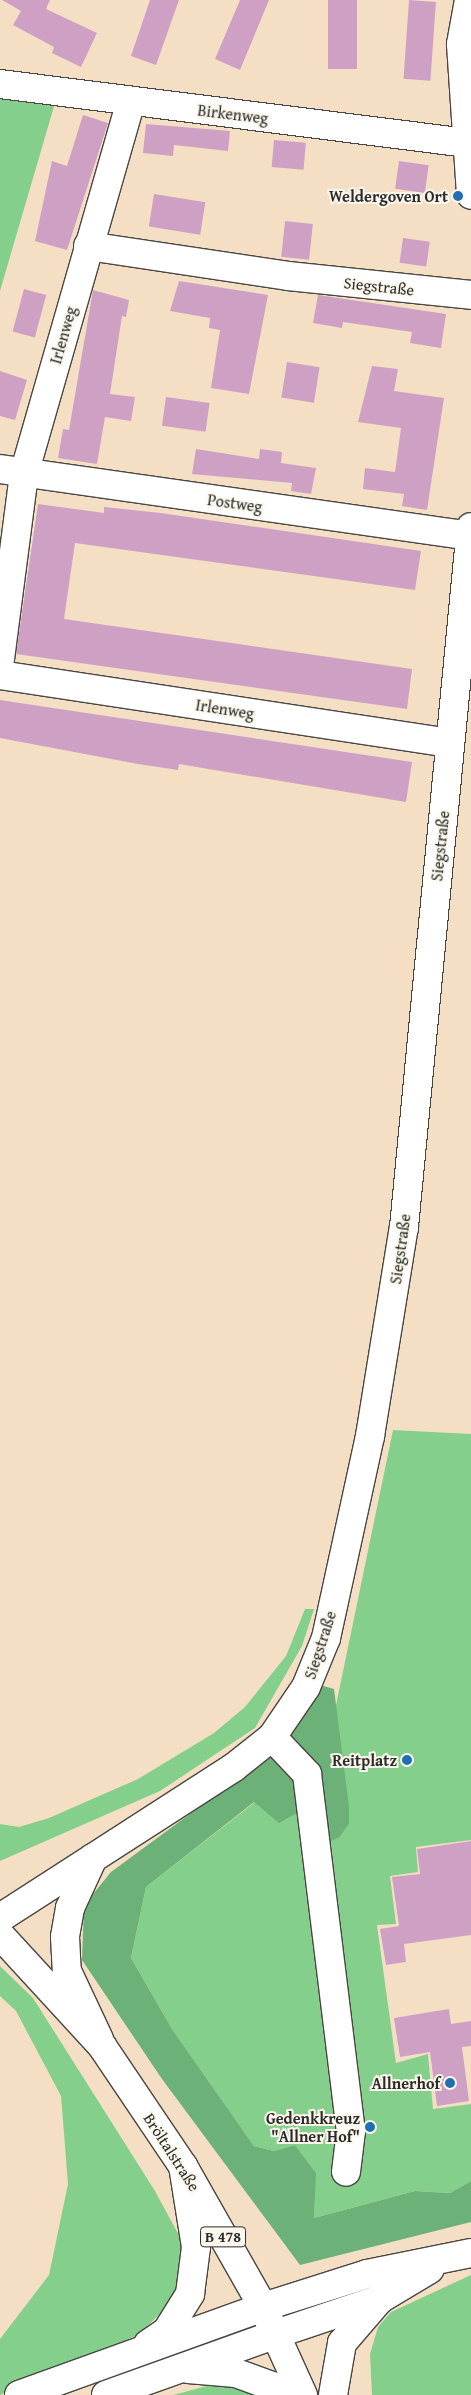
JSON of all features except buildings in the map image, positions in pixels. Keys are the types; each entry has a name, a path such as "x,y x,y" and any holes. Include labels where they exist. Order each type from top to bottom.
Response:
{"main road":[{"path":"469,0 461,44 467,97 466,143 471,195"},
{"name":"Birkenweg","path":"0,84 466,143"},
{"name":"Irlenweg","path":"0,659 12,471 88,246 131,101"},
{"name":"Siegstraße","path":"88,246 288,276 471,296"},
{"name":"Postweg","path":"12,471 470,532"},
{"name":"Siegstraße","path":"0,1918 233,1768 272,1737 306,1687 326,1638 370,1436 404,1227 450,743 469,571 470,532"},
{"name":"Irlenweg","path":"0,675 450,743"},
{"path":"272,1737 307,1774 351,2131 346,2172"},
{"path":"93,1858 70,1908 66,1937 67,1971 102,2046"},
{"name":"Bröltalstraße","path":"0,1935 102,2046 183,2166 262,2307 304,2395"},
{"path":"129,2357 167,2331 190,2294 196,2247 183,2166"},
{"path":"19,2395 129,2357 262,2307 366,2274 441,2262 471,2253"},
{"path":"106,2395 380,2299 441,2262"},
{"path":"333,2395 342,2343 380,2299"},
{"path":"182,2368 236,2374 272,2386 280,2395"}],"green space":[{"path":"0,95 55,103 0,291"},
{"path":"393,1430 471,1434 471,1840 416,1847 418,1872 390,1876 396,1924 377,1925 396,2063 428,2054 433,2109 471,2104 471,2181 450,2193 415,2191 314,2218 315,2172 295,2145 274,2151 254,2146 172,2029 131,1958 146,1887 255,1802 313,1792 340,1837 349,1824 335,1710"},
{"path":"305,1609 314,1609 302,1646 255,1728 160,1791 0,1861 0,1824 19,1827 49,1818 138,1779 214,1733 245,1707 286,1656"},
{"path":"320,1685 334,1689 349,1806 349,1824 340,1837 331,1841 322,1834 313,1793 297,1813 279,1823 254,1802 146,1887 131,1958 172,2029 254,2146 274,2151 295,2145 316,2173 314,2218 415,2191 450,2193 471,2181 471,2222 300,2265 162,2079 82,1960 84,1905 111,1872 270,1755"},
{"path":"0,1966 33,1998 155,2191 181,2239 182,2277 166,2308 138,2335 0,2395 0,2339 49,2275 68,2184 61,2096 16,2011 0,1996"},
{"path":"471,2275 471,2395 372,2395 370,2354 378,2327 391,2312"},
{"path":"211,2385 238,2386 256,2395 173,2395"}],"place":[{"name":"Weldergoven Ort","path":"458,196"},
{"name":"Reitplatz","path":"407,1760"},
{"name":"Allnerhof","path":"450,2083"},
{"name":"Gedenkkreuz \"Allner Hof\"","path":"370,2127"}]}
